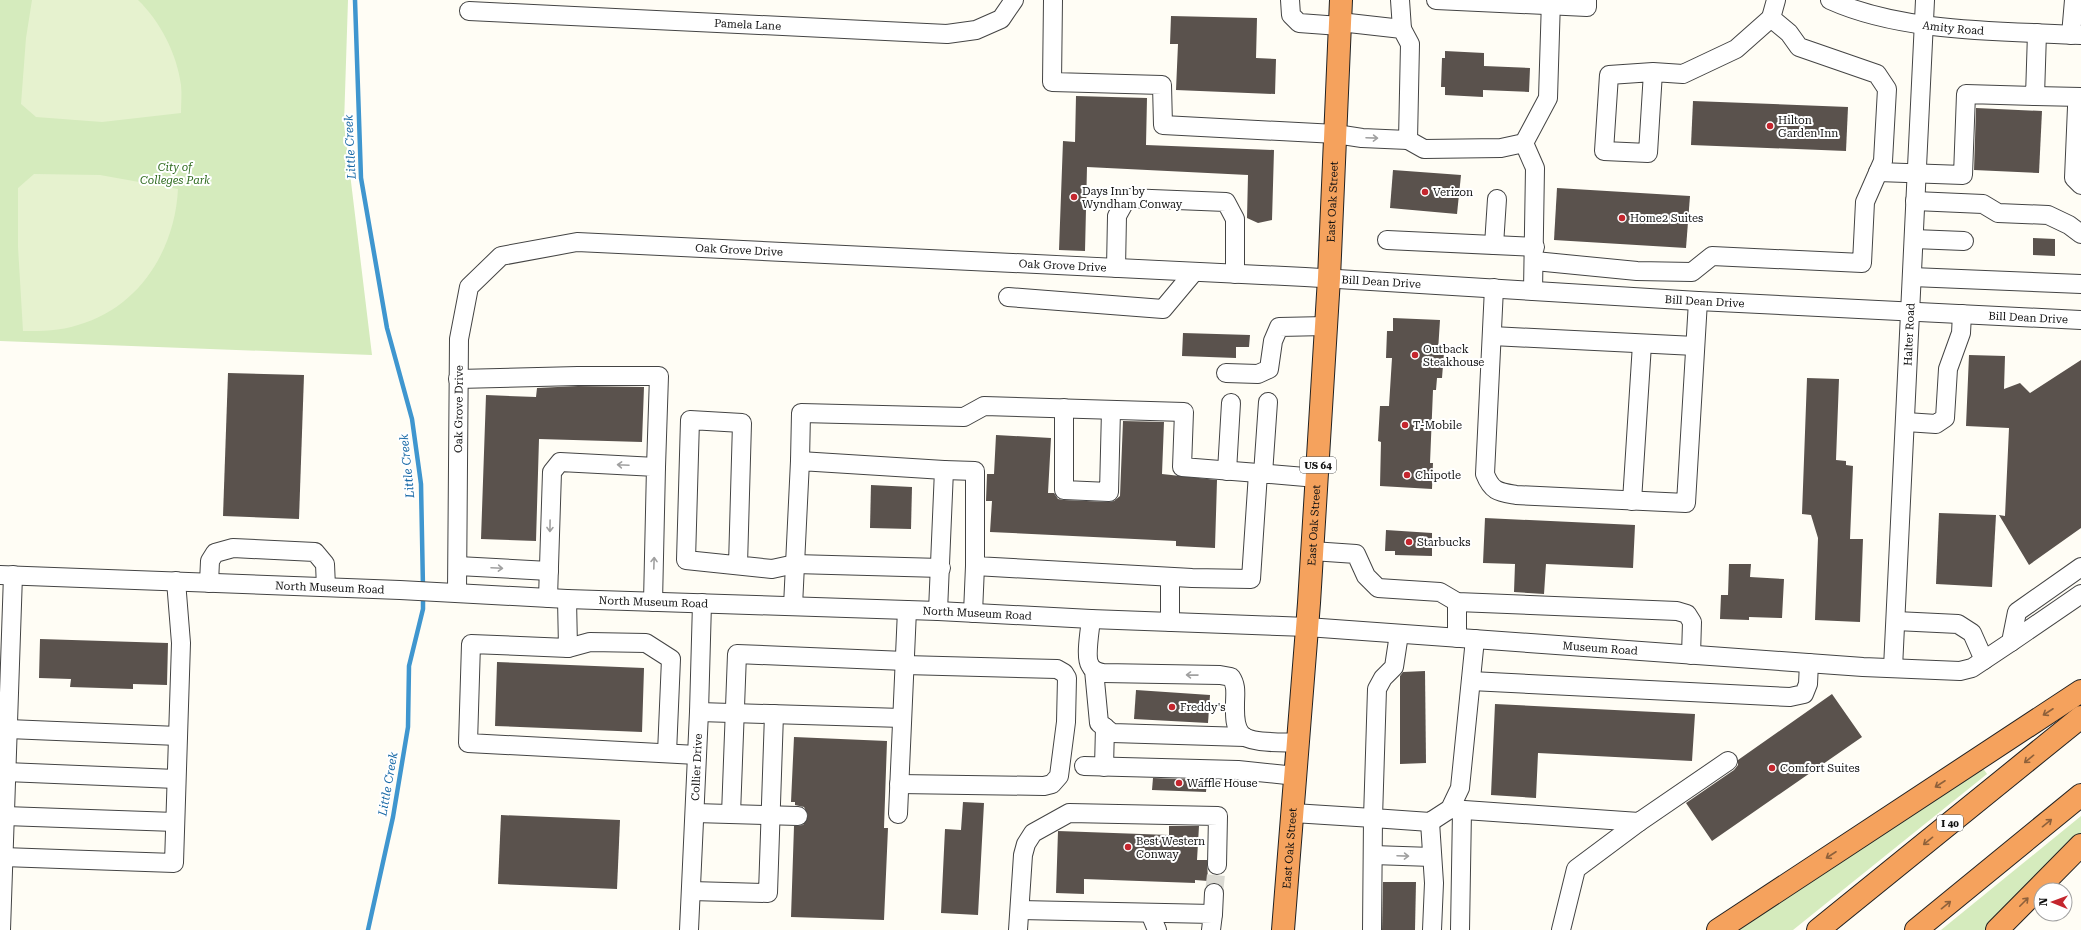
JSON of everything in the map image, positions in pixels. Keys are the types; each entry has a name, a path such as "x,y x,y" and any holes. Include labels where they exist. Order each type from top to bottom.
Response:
{"highway":[{"name":"East Oak Street","path":"1283,930 1307,627 1330,278 1341,0"},
{"path":"1718,930 2081,691"},
{"name":"I 40","path":"1818,930 2081,717"},
{"path":"1916,930 2081,795"},
{"path":"1997,930 2081,845"}],"street":[{"name":"Pamela Lane","path":"469,11 947,34 976,30 1001,19 1014,0"},
{"path":"1052,0 1052,82 1162,86 1163,125 1336,134 1362,138 1408,140 1424,149 1501,148 1524,143 1548,98 1551,3"},
{"path":"1290,0 1291,15 1299,23 1340,24 1402,29"},
{"path":"1400,0 1402,29 1410,44 1408,140"},
{"path":"1436,0 1551,3 1587,7 1587,0"},
{"path":"1653,72 1648,153 1604,151 1609,75 1653,72 1684,74 1736,49 1771,18 1776,0"},
{"name":"Amity Road","path":"1830,0 1872,14 1950,28 2076,35"},
{"name":"Halter Road","path":"1893,668 1906,422 1925,0"},
{"path":"2074,0 2076,35"},
{"path":"1387,240 1494,245 1535,254 1637,271 1692,272 1712,256 1862,262 1865,202 1883,161 1887,89 1877,74 1799,47 1789,33 1771,18"},
{"path":"2035,96 2037,33"},
{"path":"1878,172 1963,175 1966,94 2081,97"},
{"path":"2081,102 2077,107 2074,178 2081,185"},
{"path":"1524,143 1535,168 1535,254 1533,291"},
{"path":"1116,268 1117,216 1127,198 1226,202 1235,219 1235,274"},
{"path":"1494,245 1497,199"},
{"path":"1915,201 1983,204 1998,213 2048,215 2069,224 2081,234"},
{"path":"1914,239 1964,241"},
{"name":"Oak Grove Drive","path":"457,592 459,339 469,287 501,256 577,242 1330,278"},
{"path":"1008,297 1163,309 1194,272"},
{"path":"1912,276 2081,284"},
{"name":"Bill Dean Drive","path":"1330,278 1698,301 2081,320"},
{"path":"1494,288 1485,474 1489,484 1498,492 1516,495 1686,503 1698,301"},
{"path":"1906,422 1936,424 1945,418 1948,369 1961,333 1962,314"},
{"path":"1226,372 1258,374 1269,370 1273,341 1279,327 1326,326"},
{"path":"1492,336 1695,346"},
{"path":"1632,500 1642,344"},
{"path":"458,379 578,376 659,376 653,602"},
{"path":"975,566 1170,577 1251,579 1268,402"},
{"path":"1227,471 1231,403"},
{"path":"793,606 801,413 964,416 984,406 1184,412 1182,467 1317,478"},
{"path":"1064,408 1064,490 1109,492 1111,410"},
{"path":"738,565 742,423 690,420 686,560 772,569 795,564 941,568"},
{"path":"800,461 975,471 975,566 973,613"},
{"path":"548,598 552,472 560,462 656,467"},
{"path":"938,611 944,470"},
{"path":"209,583 210,561 215,553 233,548 315,552 326,564 326,587"},
{"path":"1312,551 1356,554 1366,576 1378,588 1440,592 1458,602 1678,611 1687,614 1692,622 1691,655"},
{"path":"458,566 549,571"},
{"path":"2011,642 2017,612 2081,567"},
{"path":"1,930 2,863 8,730 7,575"},
{"name":"North Museum Road","path":"7,575 457,592 567,599 938,611 1091,619 1307,627"},
{"path":"1170,577 1170,622"},
{"path":"2,863 174,864 181,643 176,581"},
{"name":"Museum Road","path":"1307,627 1809,663 1960,671 1972,668 2081,594"},
{"path":"567,599 568,648"},
{"path":"1457,638 1458,602"},
{"name":"Collier Drive","path":"689,930 695,813 702,604"},
{"path":"898,814 907,610"},
{"path":"1091,619 1088,657 1089,665 1099,672 1220,675 1231,677 1236,685 1237,728 1241,735 1254,740 1298,743"},
{"path":"1896,621 1958,624 1972,633 1984,660"},
{"path":"1372,930 1373,818 1377,689 1383,678 1394,667 1399,634"},
{"path":"1460,930 1456,809 1460,788 1475,639"},
{"path":"667,754 671,659 646,643 590,642 568,648 471,644 468,743 667,754 697,755"},
{"path":"731,814 737,654 1057,669 1064,673 1067,678 1066,722 1059,776 1052,784 1044,786 899,784"},
{"path":"1471,681 1790,696 1804,694 1808,684 1809,663"},
{"path":"1099,672 1099,723 1112,733 1245,737"},
{"path":"699,712 902,718"},
{"path":"691,891 768,893 774,714"},
{"path":"1104,767 1105,727"},
{"path":"8,730 178,736"},
{"path":"1561,930 1576,869 1639,822 1728,761"},
{"path":"1084,766 1238,770 1296,776"},
{"path":"6,772 176,779"},
{"path":"1293,813 1430,822 1456,809 1639,822"},
{"path":"695,813 798,816"},
{"path":"1018,930 1023,855 1026,844 1032,833 1069,813 1218,816 1216,865"},
{"path":"5,816 175,822"},
{"path":"1430,822 1434,883 1432,930"},
{"path":"1373,855 1432,857"},
{"path":"1020,910 1150,912 1212,922 1214,893"},
{"path":"1150,912 1157,930"}],"green space":[{"name":"City of Colleges Park","path":"0,0 348,0 344,124 372,355 0,341"},
{"path":"32,0 138,0 146,8 160,28 176,62 181,85 181,113 102,122 36,117 21,104 26,38"},
{"path":"34,174 100,175 178,189 170,234 150,274 136,291 119,305 100,317 71,327 51,330 23,331 18,247 18,188"},
{"path":"1982,767 1987,774 1793,930 1738,930"},
{"path":"2081,816 2081,834 2036,882 2033,882 2033,885 1990,930 1941,930"}],"building":[{"path":"1171,16 1257,18 1256,58 1276,59 1275,94 1176,90 1178,44 1170,44"},
{"path":"1445,51 1484,53 1484,66 1530,68 1529,92 1483,90 1483,97 1445,95 1445,87 1441,87 1442,58 1445,58"},
{"name":"Days Inn by Wyndham Conway","path":"1076,96 1147,98 1146,145 1274,150 1272,220 1258,223 1247,218 1248,175 1087,167 1085,251 1059,250 1063,141 1075,142"},
{"name":"Hilton Garden Inn","path":"1693,101 1848,107 1846,151 1691,145"},
{"path":"1976,108 2042,111 2039,173 1974,170"},
{"name":"Verizon","path":"1393,170 1461,175 1457,214 1390,208"},
{"name":"Home2 Suites","path":"1557,188 1690,196 1686,248 1554,240"},
{"path":"2033,238 2055,239 2055,256 2033,255"},
{"path":"1393,318 1440,320 1438,351 1444,352 1442,378 1437,378 1436,390 1433,390 1430,463 1433,463 1432,489 1380,486 1381,442 1378,441 1380,406 1389,406 1392,358 1386,358 1387,331 1393,331"},
{"path":"1183,333 1250,335 1249,347 1236,347 1236,358 1182,356"},
{"path":"1969,355 2005,356 2004,389 2020,383 2030,393 2081,360 2081,528 2029,565 1999,515 2005,516 2009,428 1966,426"},
{"path":"228,373 304,375 299,519 223,516"},
{"path":"1807,378 1839,379 1836,460 1846,461 1846,465 1853,466 1850,539 1863,539 1860,622 1815,620 1818,538 1811,515 1802,514"},
{"path":"578,386 644,387 642,442 539,439 536,541 481,539 486,395 536,397 537,388"},
{"path":"1123,421 1164,422 1162,474 1217,480 1215,548 1176,546 1176,541 990,532 992,501 986,501 987,474 994,474 996,435 1051,438 1048,493 1054,493 1058,499 1064,500 1109,502 1114,501 1120,496"},
{"path":"871,485 912,487 911,529 870,528"},
{"path":"1939,513 1996,515 1992,587 1936,584"},
{"path":"1485,518 1635,525 1633,568 1546,564 1544,594 1514,592 1515,564 1483,563"},
{"name":"Starbucks","path":"1386,530 1432,533 1432,556 1395,555 1395,551 1385,551"},
{"path":"1729,564 1751,564 1750,577 1784,579 1782,618 1749,617 1749,620 1720,619 1721,595 1728,595"},
{"path":"40,639 168,643 167,685 133,684 133,689 70,687 71,679 39,678"},
{"path":"497,662 644,668 642,732 495,726"},
{"path":"1425,671 1426,763 1400,764 1400,676 1403,672"},
{"name":"Freddy's","path":"1136,690 1210,695 1208,723 1134,719"},
{"name":"Comfort Suites","path":"1832,694 1862,737 1712,841 1686,803 1734,770 1738,765 1738,760"},
{"path":"1495,704 1695,714 1692,761 1538,753 1536,798 1491,795"},
{"path":"794,737 887,741 884,828 888,828 884,920 791,917 794,826 803,825 808,816 804,807 795,805 795,802 791,802"},
{"name":"Waffle House","path":"1153,778 1207,780 1206,792 1152,790"},
{"path":"963,802 984,803 978,915 941,913 945,829 961,830"},
{"path":"501,815 620,820 617,889 498,884"},
{"name":"Best Western Conway","path":"1169,826 1199,826 1197,860 1207,860 1208,881 1195,880 1195,883 1084,879 1084,894 1056,893 1058,831 1169,835"},
{"path":"1383,882 1416,882 1415,930 1382,930"}],"waterway":[{"name":"Little Creek","path":"355,0 361,178 387,328 412,419 421,484 423,588"},
{"name":"Little Creek","path":"368,930 393,817 408,727 409,666 423,609 423,595"}],"tunnel":[{"path":"1214,893 1217,865"}],"place":[{"name":"Hilton Garden Inn","path":"1770,126"},
{"name":"Verizon","path":"1425,192"},
{"name":"Days Inn by Wyndham Conway","path":"1074,197"},
{"name":"Home2 Suites","path":"1622,218"},
{"name":"Outback Steakhouse","path":"1415,355"},
{"name":"T-Mobile","path":"1405,425"},
{"name":"Chipotle","path":"1407,475"},
{"name":"Starbucks","path":"1409,542"},
{"name":"Freddy's","path":"1172,707"},
{"name":"Comfort Suites","path":"1772,768"},
{"name":"Waffle House","path":"1179,783"},
{"name":"Best Western Conway","path":"1128,847"}]}
